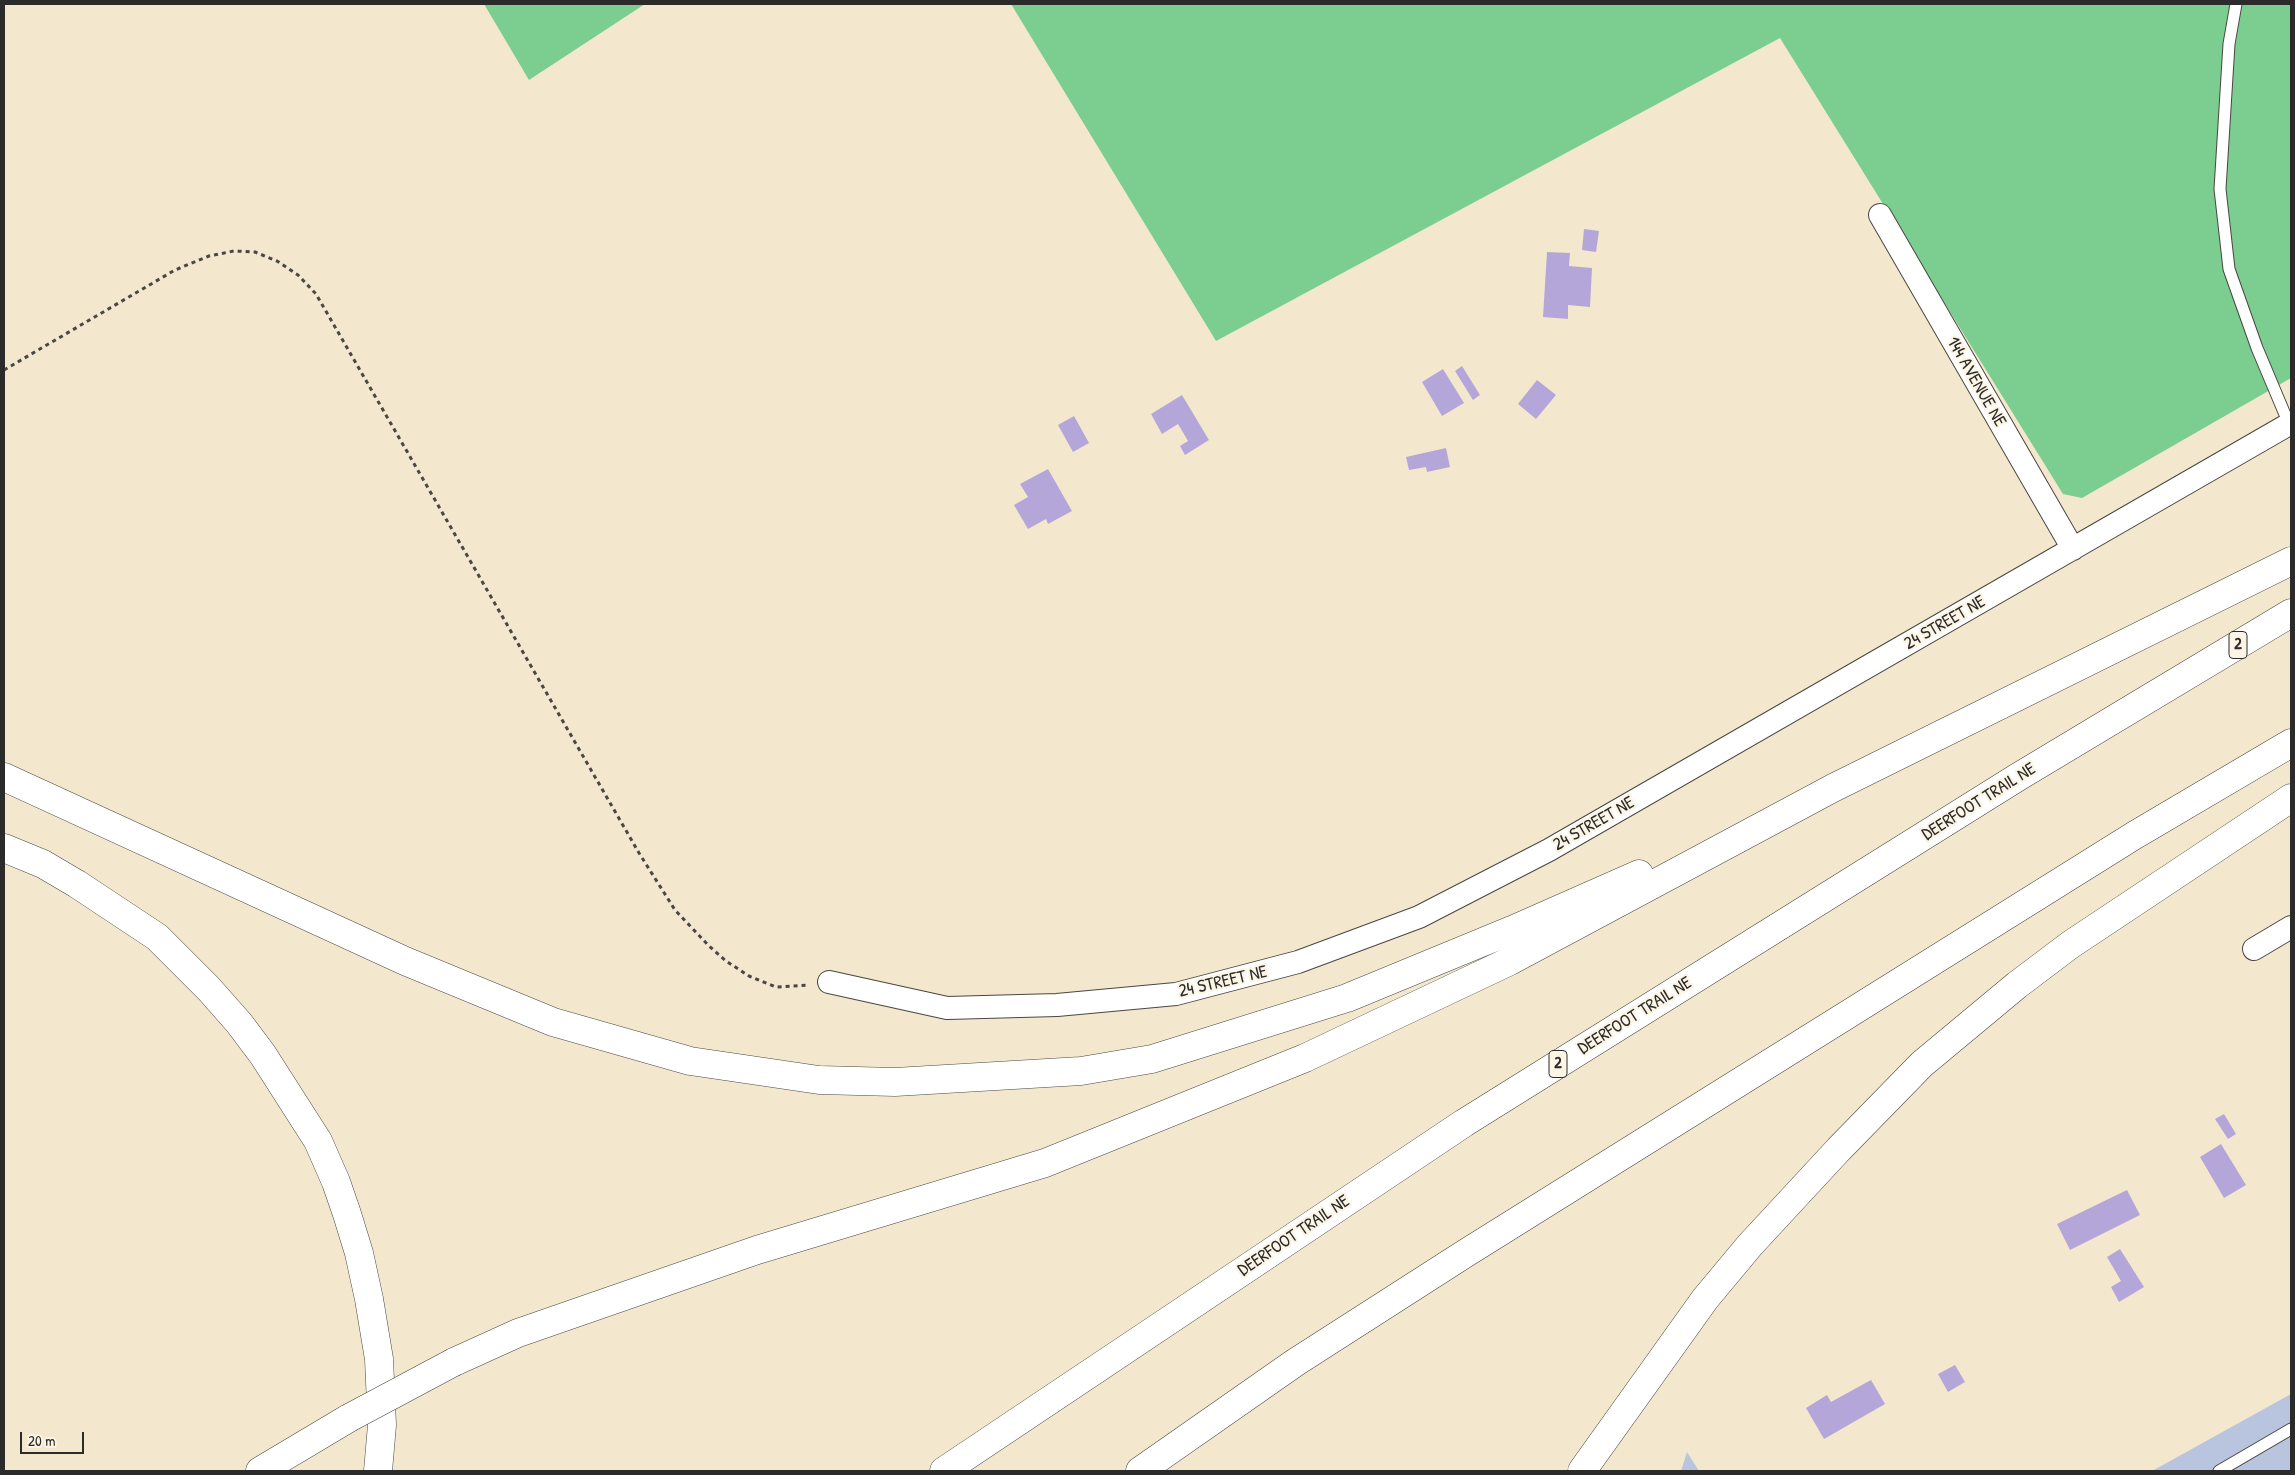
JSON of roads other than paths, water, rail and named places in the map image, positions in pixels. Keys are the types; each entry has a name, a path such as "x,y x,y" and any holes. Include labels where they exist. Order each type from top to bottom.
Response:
{"highway":[{"path":"260,1471 349,1418 454,1362 518,1333 757,1250 1046,1163 1305,1058 1510,961 1833,788 2291,561"},
{"name":"DEERFOOT TRAIL NE","path":"944,1471 1464,1123 2018,777 2291,613"},
{"path":"1140,1471 1296,1362 1466,1252 2118,846 2291,743"},
{"path":"4,777 405,961 553,1022 690,1061 819,1080 895,1082 1081,1071 1152,1059 1249,1029 1356,994 1512,930 1833,788"},
{"path":"1585,1468 1704,1299 1744,1252 1839,1149 1922,1064 2017,985 2070,945 2291,798"},
{"path":"4,848 43,864 157,937 209,989 239,1023 263,1055 318,1141 336,1182 347,1214 370,1299 379,1359 382,1425 378,1471"}],"street":[{"name":"144 AVENUE NE","path":"1880,215 2073,549"},
{"name":"24 STREET NE","path":"829,982 947,1008 1048,1005 1176,994 1298,962 1419,917 1549,850 2290,424"},
{"path":"2254,949 2291,927"}],"lane":[{"path":"2236,4 2229,44 2220,189 2229,269 2257,348 2290,424"},
{"path":"2218,1471 2291,1429"}]}
